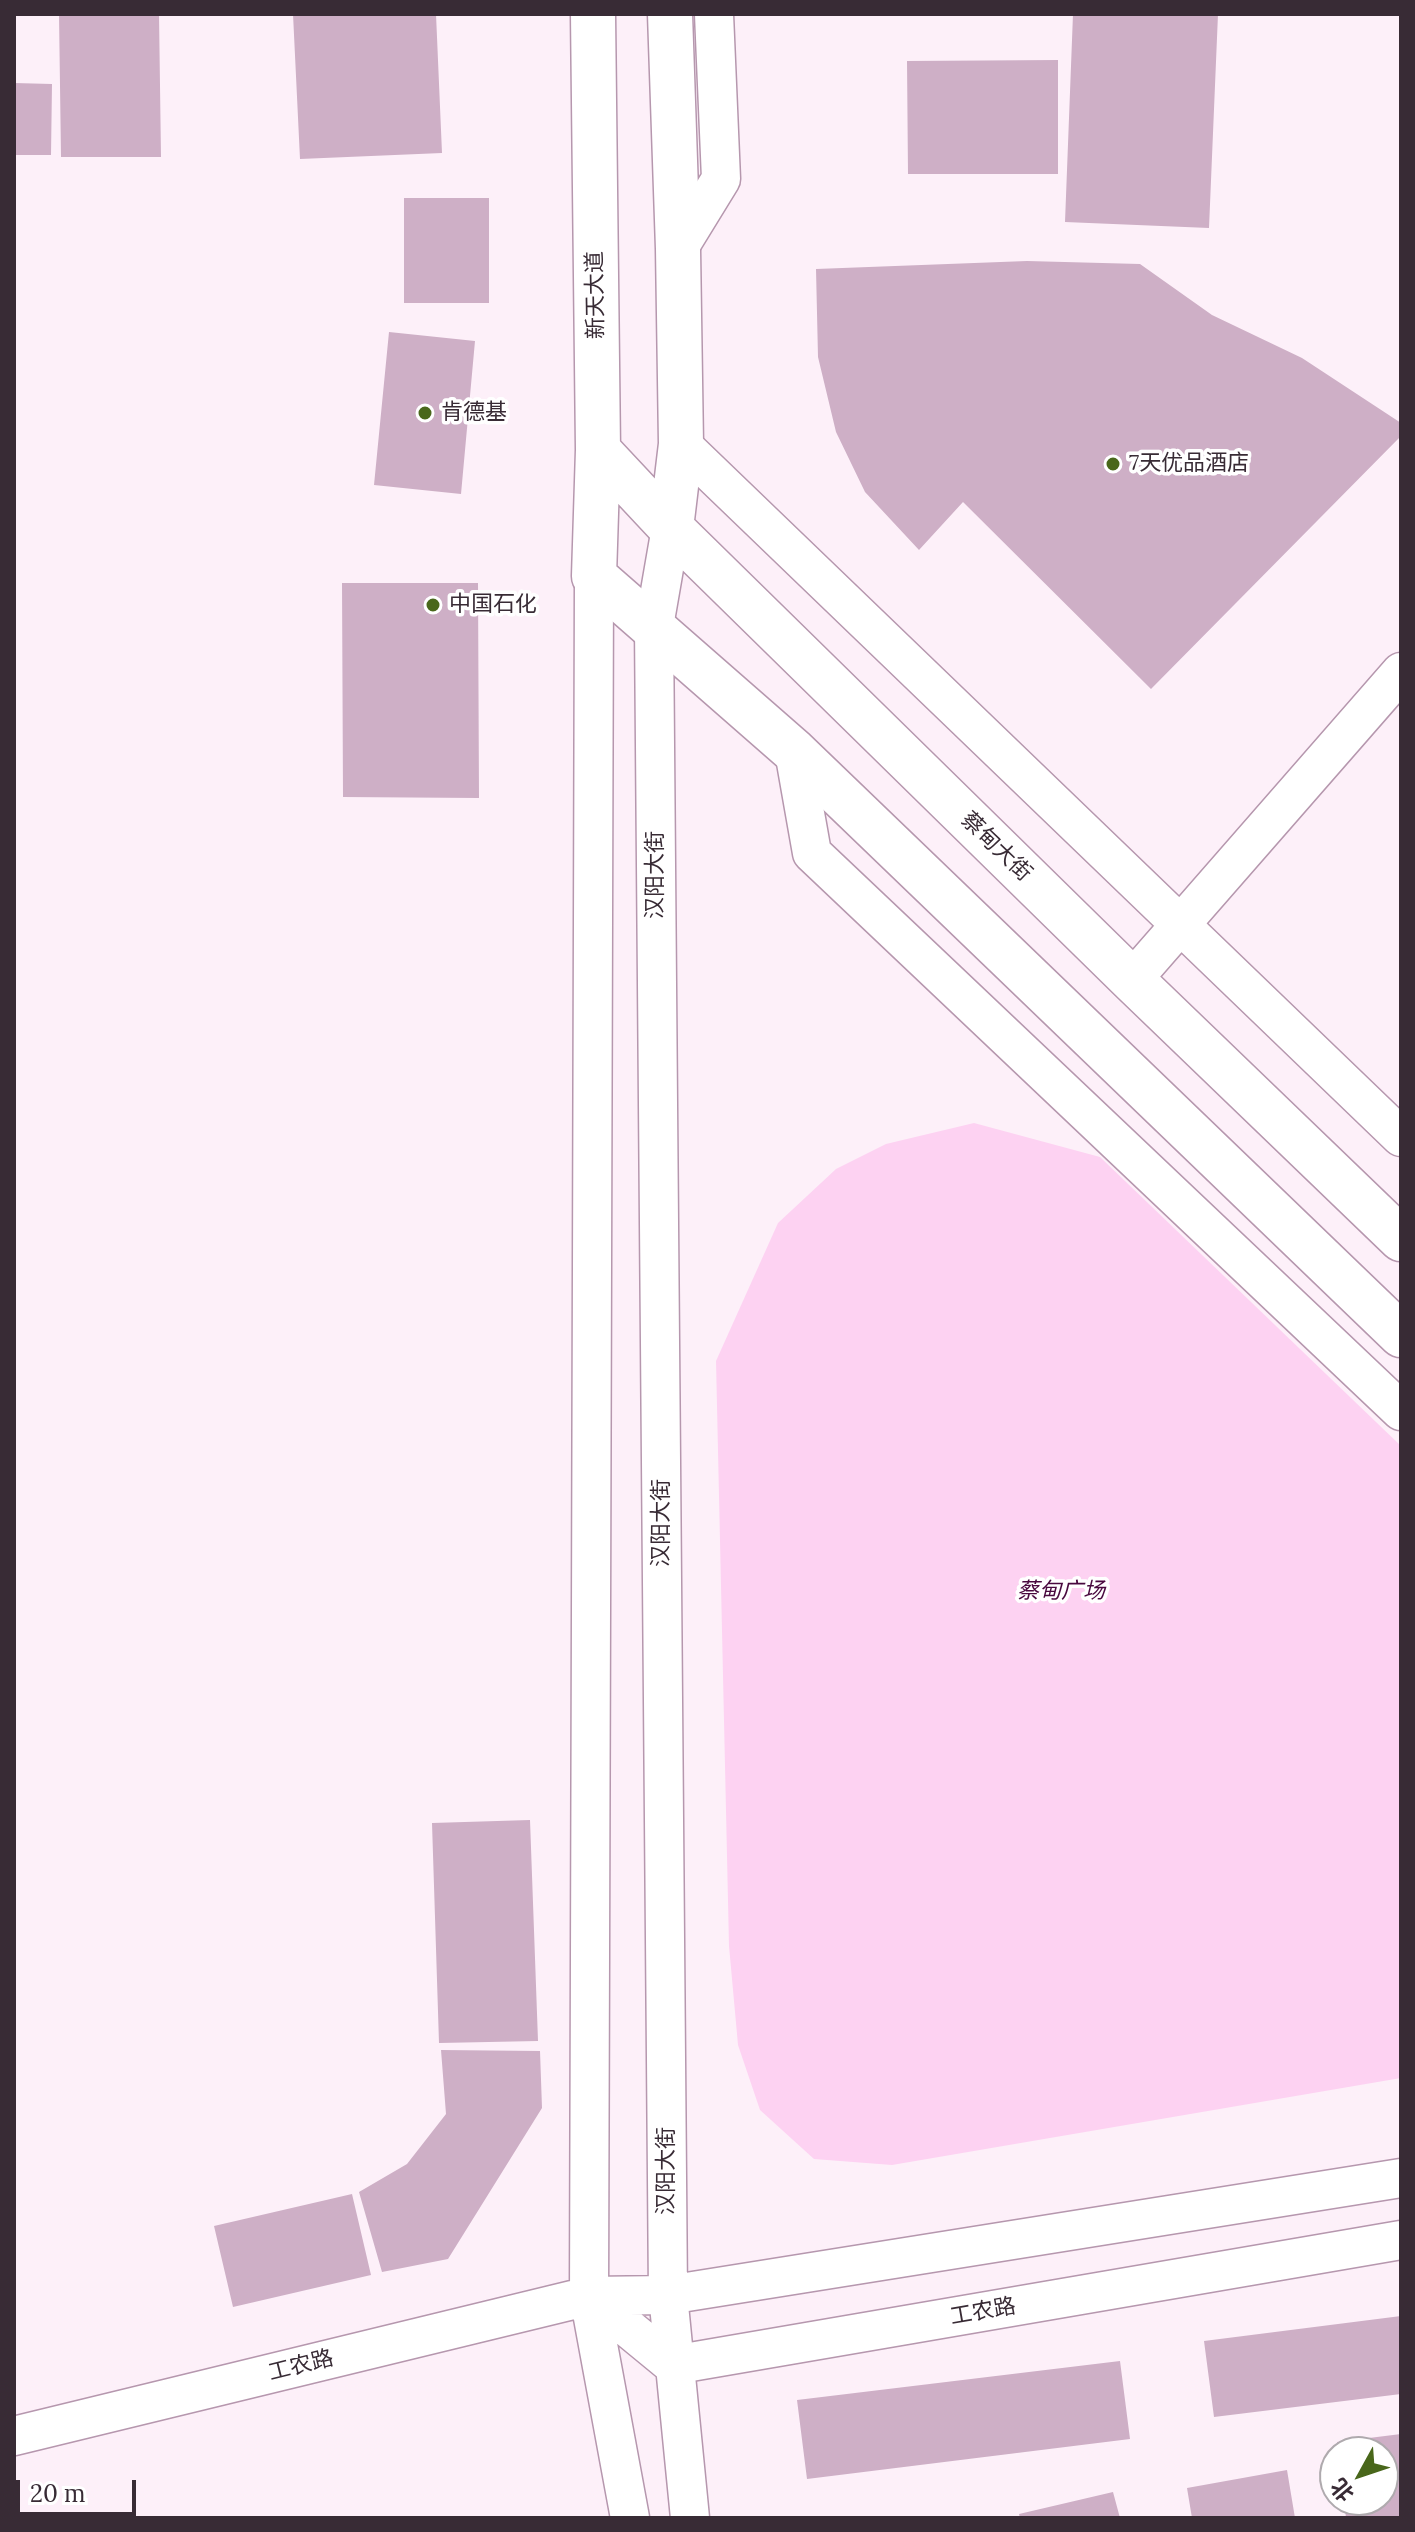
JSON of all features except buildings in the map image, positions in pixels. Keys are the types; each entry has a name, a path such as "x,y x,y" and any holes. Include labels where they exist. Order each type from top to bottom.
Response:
{"main road":[{"name":"新天大道","path":"593,14 598,450 594,576"},
{"path":"670,14 681,444 671,528"},
{"name":"蔡甸大街","path":"598,450 671,528 1401,1239"},
{"path":"594,576 794,751 1401,1335"}],"street":[{"path":"678,249 721,179 714,14"},
{"path":"681,444 1401,1137"},
{"name":"汉阳大街","path":"671,528 654,626 668,2295 690,2518"},
{"path":"594,576 589,2296 630,2518"},
{"path":"1132,980 1401,672"},
{"path":"794,751 812,853 1401,1411"},
{"name":"工农路","path":"14,2436 589,2296 668,2295 1401,2178"},
{"name":"工农路","path":"673,2365 1401,2240"},
{"path":"589,2296 673,2365"}],"green space":[{"name":"蔡甸广场","path":"974,1123 1100,1157 1401,1446 1401,2078 892,2165 814,2159 760,2110 738,2045 729,1946 716,1361 778,1223 836,1169 886,1144"}],"place":[{"name":"肯德基","path":"425,413"},
{"name":"7天优品酒店","path":"1113,464"},
{"name":"中国石化","path":"433,605"}]}
